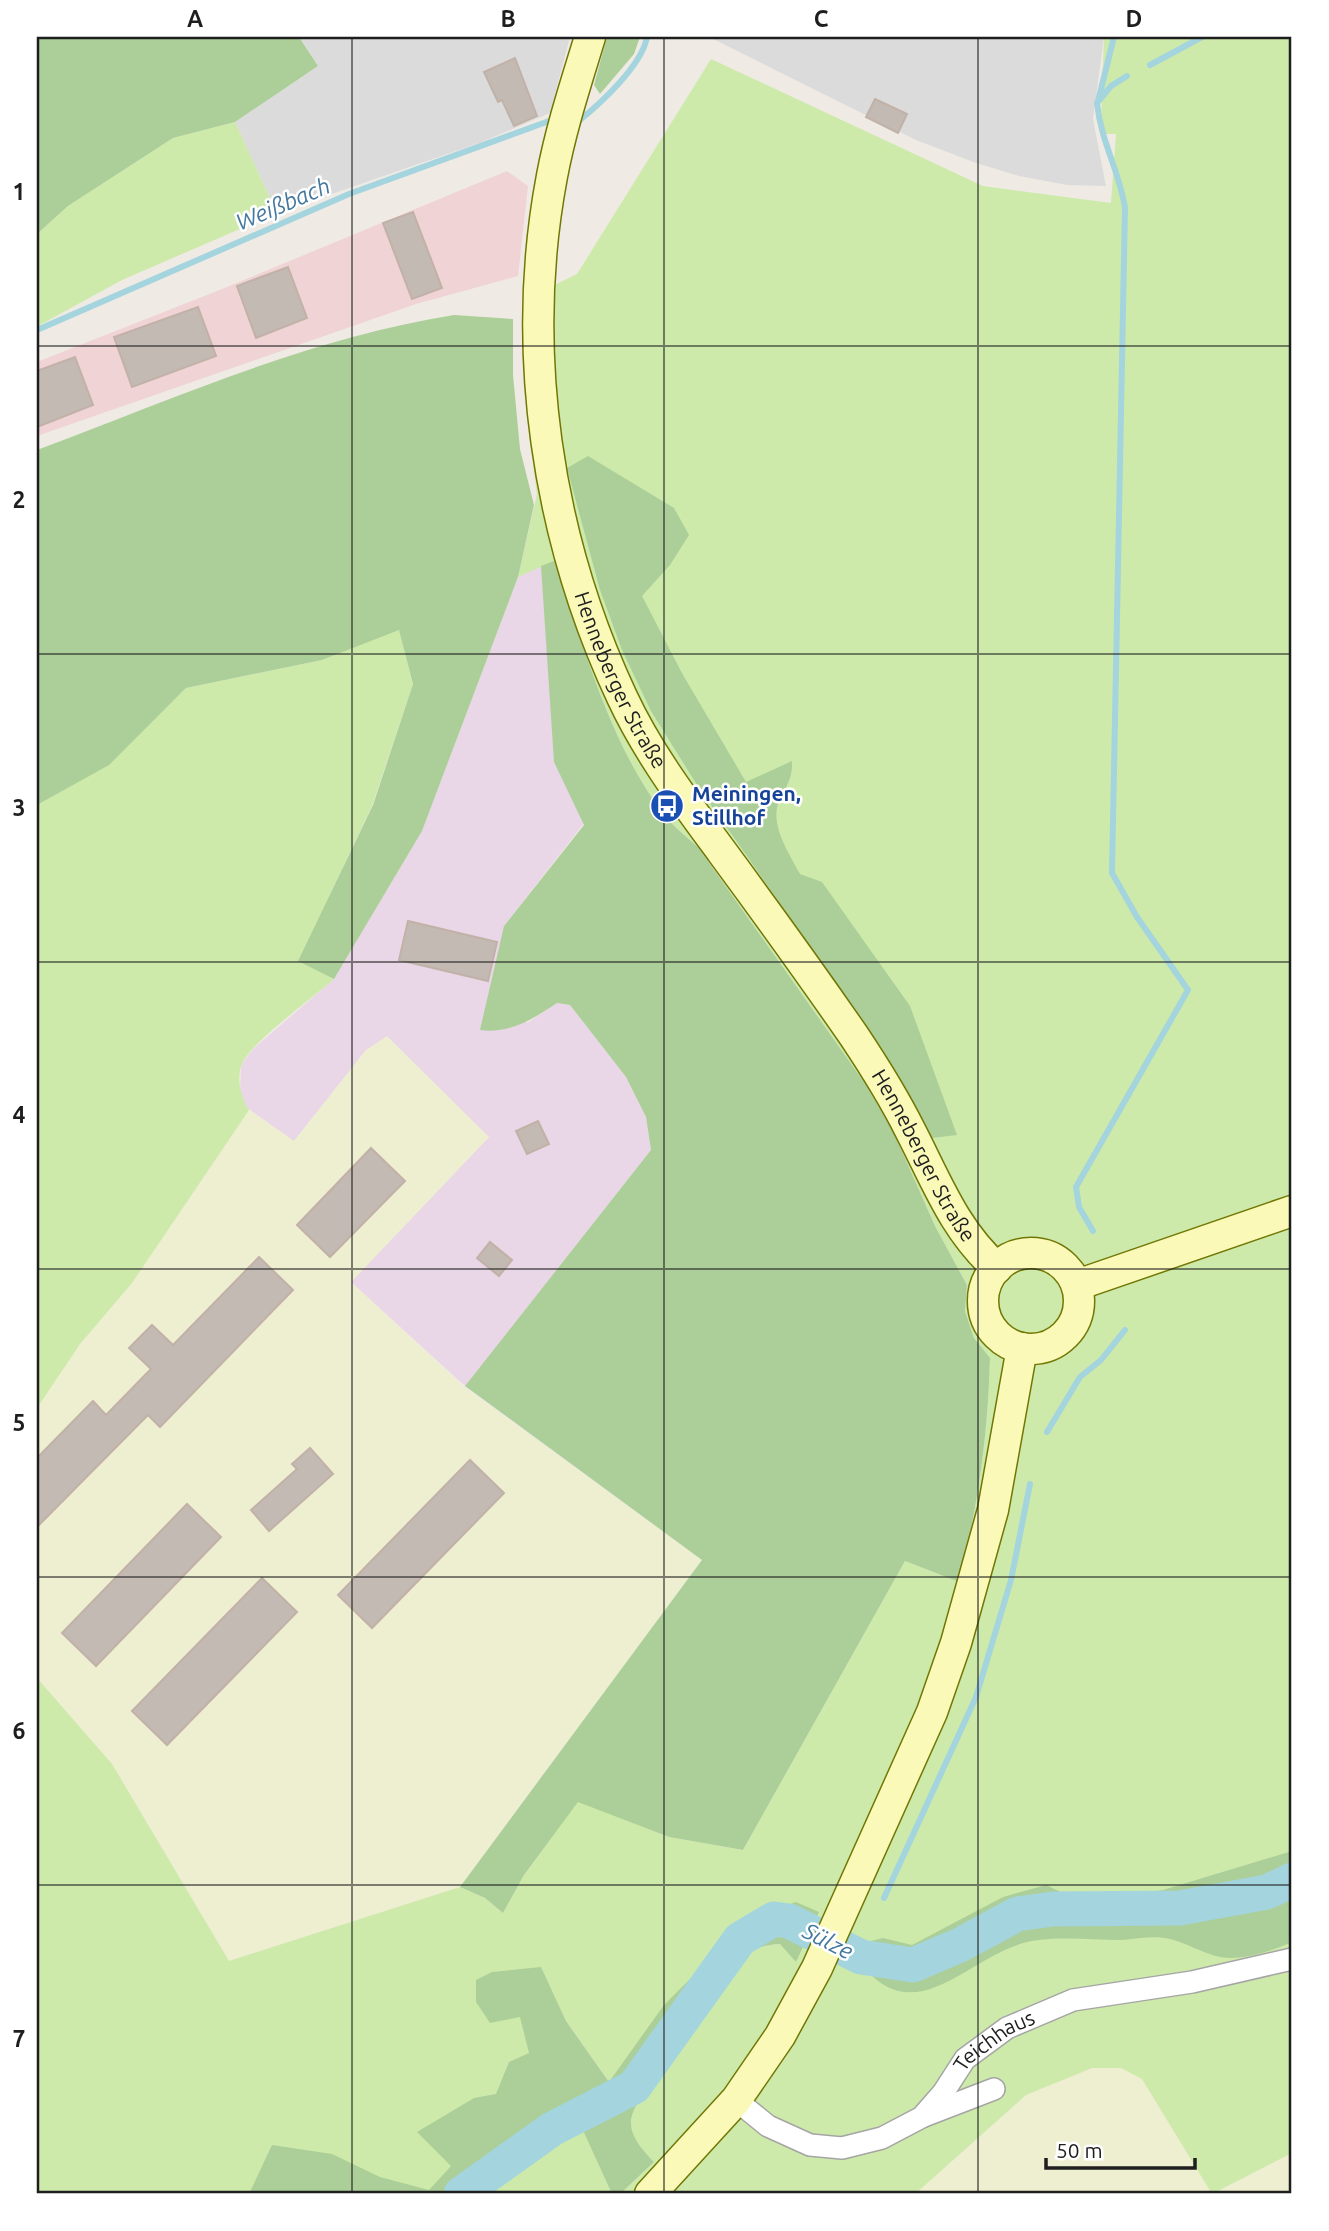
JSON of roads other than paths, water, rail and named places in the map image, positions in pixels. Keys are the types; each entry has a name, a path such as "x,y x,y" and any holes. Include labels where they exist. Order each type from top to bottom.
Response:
{"main road":[{"name":"Henneberger Straße","path":"590,37 551,178 539,277 537,345 542,416 554,487 586,602 623,698 656,758 865,1052 910,1130 943,1200 973,1244 997,1268"},
{"path":"1077,1285 1292,1211"},
{"path":"1021,1255 1044,1255 1069,1272 1077,1285 1078,1311 1072,1327 1061,1339 1047,1347 1022,1348 1000,1338 987,1319 985,1289 997,1268 1021,1255"},
{"path":"650,2194 736,2100 780,2036 817,1968 849,1900 932,1712 956,1643 993,1510 1022,1348"}],"street":[{"name":"Teichhaus","path":"736,2100 768,2126 810,2145 842,2148 882,2138 922,2117 943,2093 965,2059 1007,2028 1073,2000 1192,1982 1292,1959"},
{"path":"922,2117 994,2089"}],"waterway":[{"name":"Weißbach","path":"580,120 610,93 629,71 644,48 647,37"},
{"path":"1098,101 1114,37"},
{"path":"1150,65 1202,37"},
{"path":"1093,1231 1079,1207 1076,1187 1188,990 1137,917 1112,873 1125,208 1102,131 1097,103 1111,86 1127,76"},
{"name":"Weißbach","path":"37,330 349,194 549,121"},
{"path":"1047,1432 1080,1377 1101,1360 1125,1330"},
{"path":"884,1898 976,1697 1011,1580 1030,1484"},
{"name":"Sülze","path":"461,2194 552,2129 634,2087 740,1939 774,1919 789,1921 861,1957 913,1965 960,1945 1017,1914 1053,1909 1180,1908 1267,1892 1292,1880"}],"place":[{"name":"Meiningen, Stillhof","path":"667,806"}]}
